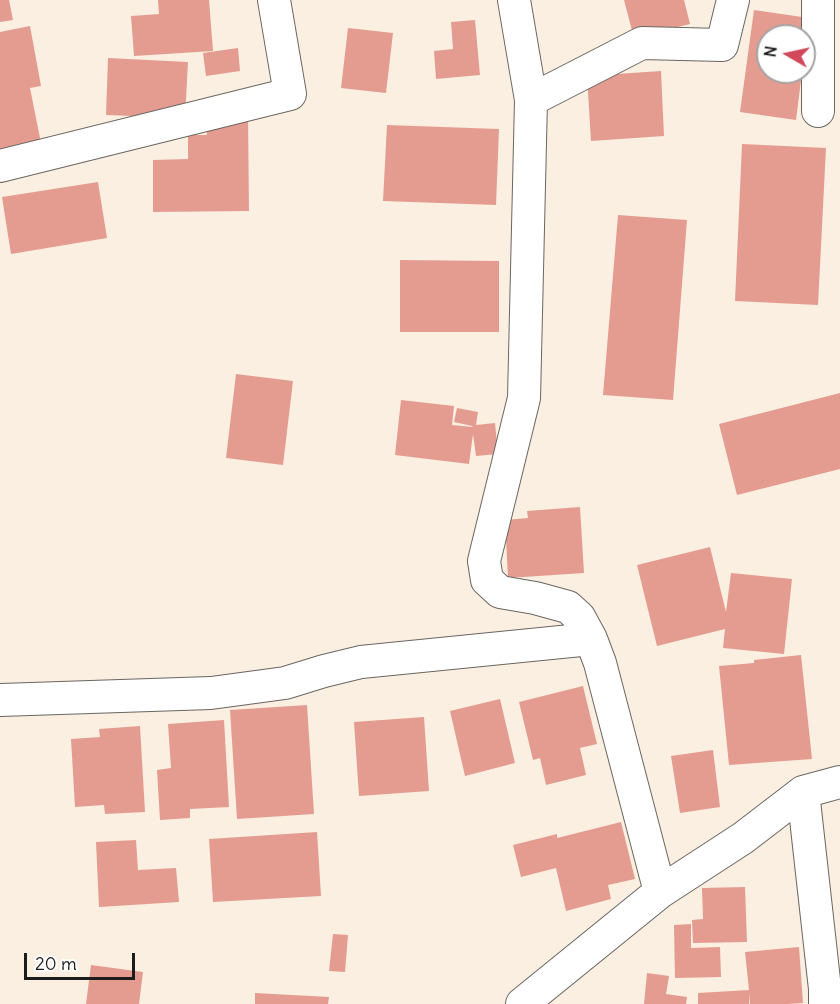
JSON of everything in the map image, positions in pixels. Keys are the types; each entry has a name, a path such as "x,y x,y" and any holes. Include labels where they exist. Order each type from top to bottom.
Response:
{"street":[{"path":"0,166 290,94 274,0"},
{"path":"514,0 531,100 524,398 484,561 487,580 500,592 568,607 579,617 600,663 660,892"},
{"path":"531,100 642,43 722,45 733,0"},
{"path":"818,0 818,111"},
{"path":"0,700 211,693 285,683 361,662 591,639"},
{"path":"522,1004 660,892 743,838 803,792 840,782"},
{"path":"803,792 825,1004"}],"building":[{"path":"0,0 9,0 13,20 0,22"},
{"path":"158,0 209,0 213,51 134,56 131,16 159,14"},
{"path":"624,0 684,0 690,24 634,38"},
{"path":"754,10 809,18 807,24 756,24 756,84 800,84 796,120 740,112"},
{"path":"475,20 480,75 436,79 434,51 453,49 451,22"},
{"path":"30,26 41,86 30,88 42,148 0,156 0,32"},
{"path":"348,28 393,33 386,93 341,88"},
{"path":"238,48 240,71 206,76 203,53"},
{"path":"108,58 188,62 185,118 106,115"},
{"path":"661,71 664,136 591,141 587,76"},
{"path":"248,116 249,211 153,212 153,160 188,159 188,135 207,135 206,117"},
{"path":"387,125 499,129 496,205 383,201"},
{"path":"742,144 826,148 818,305 735,301"},
{"path":"98,182 107,238 11,254 2,197"},
{"path":"618,215 687,220 673,400 603,395"},
{"path":"400,260 499,261 499,332 400,332"},
{"path":"236,374 293,381 283,465 226,458"},
{"path":"840,393 840,469 737,495 719,424"},
{"path":"401,400 454,406 452,425 473,427 454,422 457,408 478,412 476,425 495,423 498,454 476,456 473,434 469,464 395,455"},
{"path":"580,507 584,573 508,578 505,520 528,518 527,511"},
{"path":"710,547 726,612 731,573 792,579 784,654 723,648 725,629 657,646 637,565"},
{"path":"801,655 812,759 729,765 719,666"},
{"path":"583,686 597,744 580,748 586,775 546,785 540,758 533,760 519,702"},
{"path":"500,699 515,763 465,776 450,711"},
{"path":"307,705 314,814 237,819 230,710"},
{"path":"424,717 429,791 359,796 354,722"},
{"path":"224,720 229,807 190,809 190,818 160,820 157,770 171,768 168,724"},
{"path":"140,726 145,812 105,814 104,805 75,807 71,739 100,737 99,729"},
{"path":"713,750 720,807 680,813 671,756"},
{"path":"621,822 635,879 608,885 611,899 566,911 556,868 521,877 513,845 557,834 557,838"},
{"path":"317,832 321,896 213,902 209,839"},
{"path":"136,840 138,870 176,868 179,902 99,907 96,842"},
{"path":"745,887 747,942 693,943 692,920 703,919 702,888"},
{"path":"691,924 691,948 720,947 721,977 675,978 674,925"},
{"path":"333,934 348,935 345,972 329,971"},
{"path":"799,947 803,1003 750,1004 749,993 749,1004 698,1004 698,993 749,990 745,952"},
{"path":"91,965 143,972 139,1004 86,1004"},
{"path":"647,973 669,976 666,994 687,997 686,1004 644,1004"},
{"path":"255,993 329,997 328,1004 255,1004"}]}
